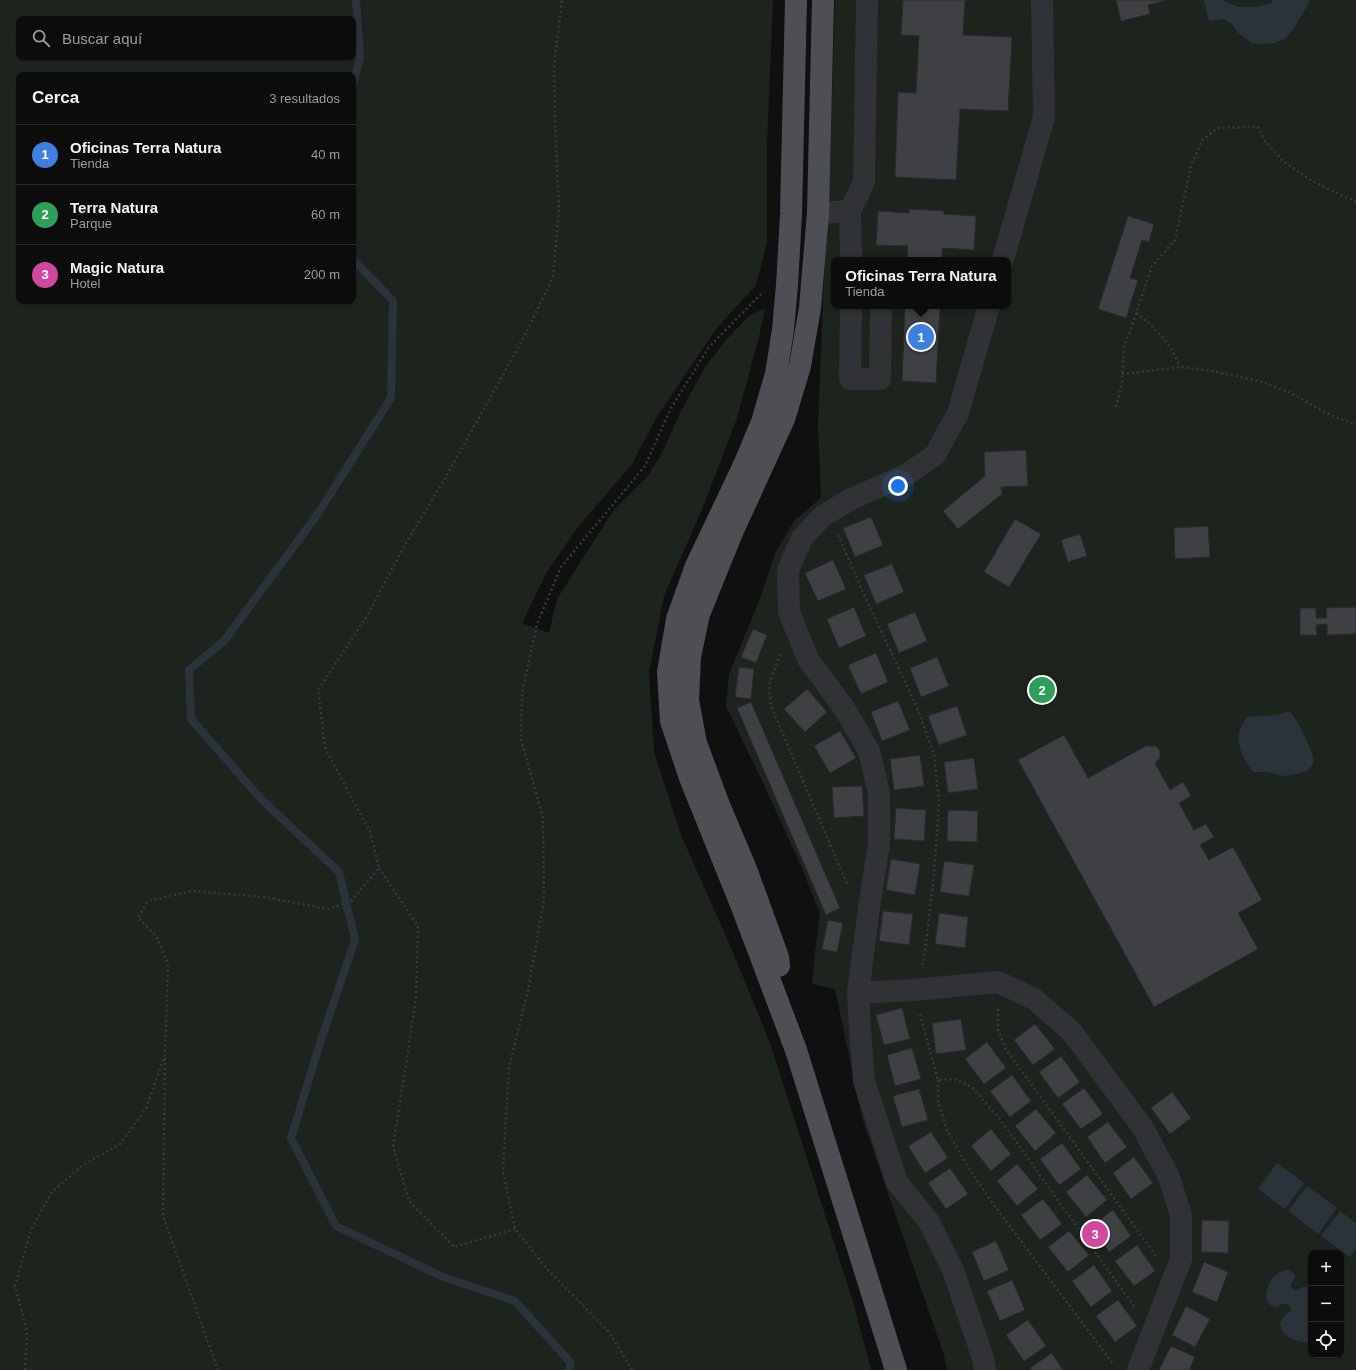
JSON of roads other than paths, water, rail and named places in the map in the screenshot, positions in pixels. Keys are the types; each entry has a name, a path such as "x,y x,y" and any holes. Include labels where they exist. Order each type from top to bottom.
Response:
{"main road":[{"path":"796,0 787,285 783,330 776,374 762,422 696,566 677,619 668,672 671,721 690,778 744,912 796,1050 896,1370"},
{"path":"796,1050 778,957 746,869 719,805 696,743 688,700 690,656 699,614 731,535 784,419 800,366 810,308 818,213 823,0"}],"lane":[{"path":"851,257 850,211 864,182 867,0"},
{"path":"1003,257 1044,117 1042,0"},
{"path":"818,213 850,211"},
{"path":"851,309 850,379 880,379 881,309"},
{"path":"985,1370 983,1358 953,1270 929,1222 897,1182 864,1081 858,993 879,844 879,793 869,751 844,708 808,659 789,612 788,570 802,538 823,516 850,499 906,475 935,455 958,413 988,309"},
{"path":"858,993 914,990 998,982 1034,999 1072,1032 1143,1128 1169,1177 1181,1215 1181,1259 1138,1370"}],"waterway":[{"path":"356,0 360,57 356,72"},
{"path":"356,262 393,301 391,398 317,515 224,641 189,670 191,719 261,799 339,872 355,940 321,1040 291,1138 336,1226 443,1277 515,1301 571,1363 569,1370"}],"place":[{"name":"Oficinas Terra Natura","path":"921,337"},
{"name":"Terra Natura","path":"1042,690"},
{"name":"Magic Natura","path":"1095,1234"}]}
